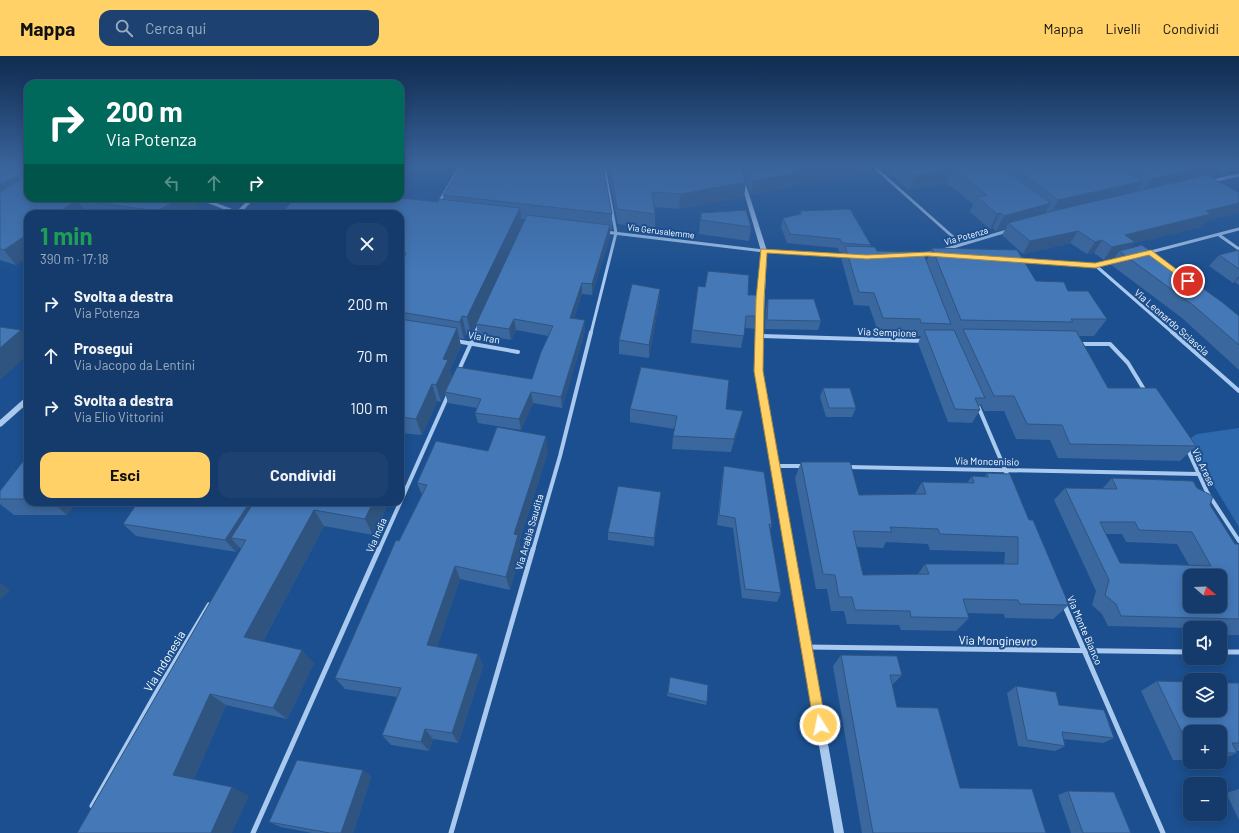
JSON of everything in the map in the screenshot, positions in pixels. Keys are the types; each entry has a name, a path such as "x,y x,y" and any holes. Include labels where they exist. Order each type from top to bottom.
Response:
{"street":[{"path":"210,202 230,210"},
{"path":"241,210 249,202"},
{"path":"434,211 439,202"},
{"path":"610,202 616,233"},
{"path":"750,202 764,251 758,371 839,833"},
{"path":"914,202 961,244"},
{"path":"1144,254 1239,229"},
{"name":"Via Potenza","path":"920,263 918,256 1013,230"},
{"name":"Via Gerusalemme","path":"601,232 764,251"},
{"name":"Via Arabia Saudita","path":"451,833 560,456 616,233"},
{"path":"1219,235 1239,248"},
{"path":"764,251 851,256"},
{"path":"1151,252 1157,257"},
{"path":"928,254 936,255"},
{"path":"1015,260 1095,265 1123,259"},
{"name":"Via Leonardo Sciascia","path":"1095,265 1239,391"},
{"path":"455,379 481,322"},
{"name":"Via Sempione","path":"759,336 934,341"},
{"name":"Via Iran","path":"447,339 518,352"},
{"path":"1072,343 1110,344 1128,363 1141,387 1150,398"},
{"name":"Via India","path":"404,494 452,386"},
{"path":"975,399 1012,485"},
{"path":"0,424 24,403"},
{"name":"Via Arese","path":"1184,444 1207,492 1239,541"},
{"path":"775,466 814,466"},
{"name":"Via Moncenisio","path":"838,467 1199,474"},
{"name":"Via India","path":"253,833 399,506"},
{"name":"Via Monte Bianco","path":"1062,600 1163,833"},
{"name":"Via Indonesia","path":"89,812 159,688 211,602"},
{"name":"Via Monginevro","path":"806,647 1183,652"},
{"path":"1227,652 1239,652"}],"shaded area":[{"path":"1239,428 1239,527 1194,453 1189,439 1197,434"}],"building":[{"path":"0,202 74,202 62,210 24,210 24,237 4,250 0,249"},
{"path":"93,202 173,202 159,210"},
{"path":"291,202 468,202 520,208 467,317 462,316 460,322 404,313 404,257 406,254 404,250 404,210 284,210"},
{"path":"508,202 610,202 612,214"},
{"path":"616,202 653,202 655,214 617,209"},
{"path":"983,202 1051,203 1004,216 1000,213 997,214"},
{"path":"1090,202 1239,202 1206,211 1211,214 1125,235 1135,242 1112,247 1102,240 1095,242 1078,231 1030,241 1008,223"},
{"path":"850,209 871,245 842,243 840,239 790,234 783,218 801,214 800,211"},
{"path":"746,210 751,227 701,220 701,213"},
{"path":"527,215 610,225 592,284 582,283 570,318 585,320 561,397 531,392 519,419 475,413 481,399 445,392 457,367 532,379 541,352 553,326 514,319 509,329 476,324"},
{"path":"1142,245 1222,302 1239,316 1239,345 1193,305 1119,251"},
{"path":"845,246 875,247 877,251 923,252 951,324 921,323 920,319 883,318 874,293 859,292"},
{"path":"932,248 1017,250 1036,281 1064,282 1068,291 1088,291 1107,319 1071,319 1073,322 961,320"},
{"path":"1239,250 1239,269 1219,255"},
{"path":"708,271 749,275 748,295 759,295 758,316 746,316 744,336 692,330 698,286 705,287"},
{"path":"632,284 660,289 649,345 619,340"},
{"path":"768,299 814,299 821,321 767,320"},
{"path":"404,320 457,328 443,359 448,360 436,385 432,384 416,419 404,418"},
{"path":"0,327 21,330 0,348"},
{"path":"963,329 1076,331 1108,388 1156,388 1196,446 1070,444 1062,425 1027,424 1014,396 994,396"},
{"path":"924,330 954,330 985,398 975,398 980,410 955,409"},
{"path":"641,367 729,380 726,409 743,411 734,439 673,436 677,416 630,409"},
{"path":"823,388 850,388 856,408 829,408"},
{"path":"497,427 546,436 514,534 518,535 506,577 455,566 427,645 478,654 452,733 425,729 421,742 382,735 401,688 335,678 396,540 399,541 427,485 417,483 436,441 488,451"},
{"path":"24,460 24,499 0,499 0,491"},
{"path":"801,462 850,462 859,495 926,494 922,482 974,483 972,476 988,477 987,473 1010,474 1029,520 1033,520 1069,605 1020,604 1018,600 963,599 969,618 911,617 910,611 855,610 852,597 839,597 835,575 823,574","holes":["890,527 938,529 940,534 1018,537 1018,564 925,564 929,574 863,575 853,531 892,532"]},
{"path":"724,466 764,472 772,525 769,524 781,593 745,589 735,518 719,515"},
{"path":"1112,478 1193,481 1197,488 1213,496 1210,505 1235,544 1239,544 1239,619 1121,616 1116,604 1105,595 1109,580 1065,488 1117,489","holes":["1100,522 1135,522 1139,530 1192,532 1211,566 1120,563"]},
{"path":"618,486 661,492 654,538 608,532"},
{"path":"135,506 247,506 225,540 123,524"},
{"path":"251,506 371,506 365,519 314,510 244,637 302,650 273,708 210,694 173,775 232,787 211,833 77,833 246,540 231,538"},
{"path":"841,655 897,656 902,675 890,675 897,707 938,708 960,788 1032,789 1046,833 873,833"},
{"path":"670,677 708,685 707,702 668,693"},
{"path":"1157,681 1183,682 1183,717 1227,717 1227,683 1239,683 1239,743 1232,743 1237,753 1227,753 1227,725 1183,725 1183,735"},
{"path":"1016,686 1056,692 1059,705 1104,710 1114,738 1062,732 1065,746 1027,740"},
{"path":"297,760 363,770 341,833 330,833 269,822"},
{"path":"1068,791 1114,792 1131,833 1083,833"}],"route":[{"path":"820,725 758,371 760,299 764,251 867,257 918,256 928,254 1095,265 1151,252 1188,281"}]}
